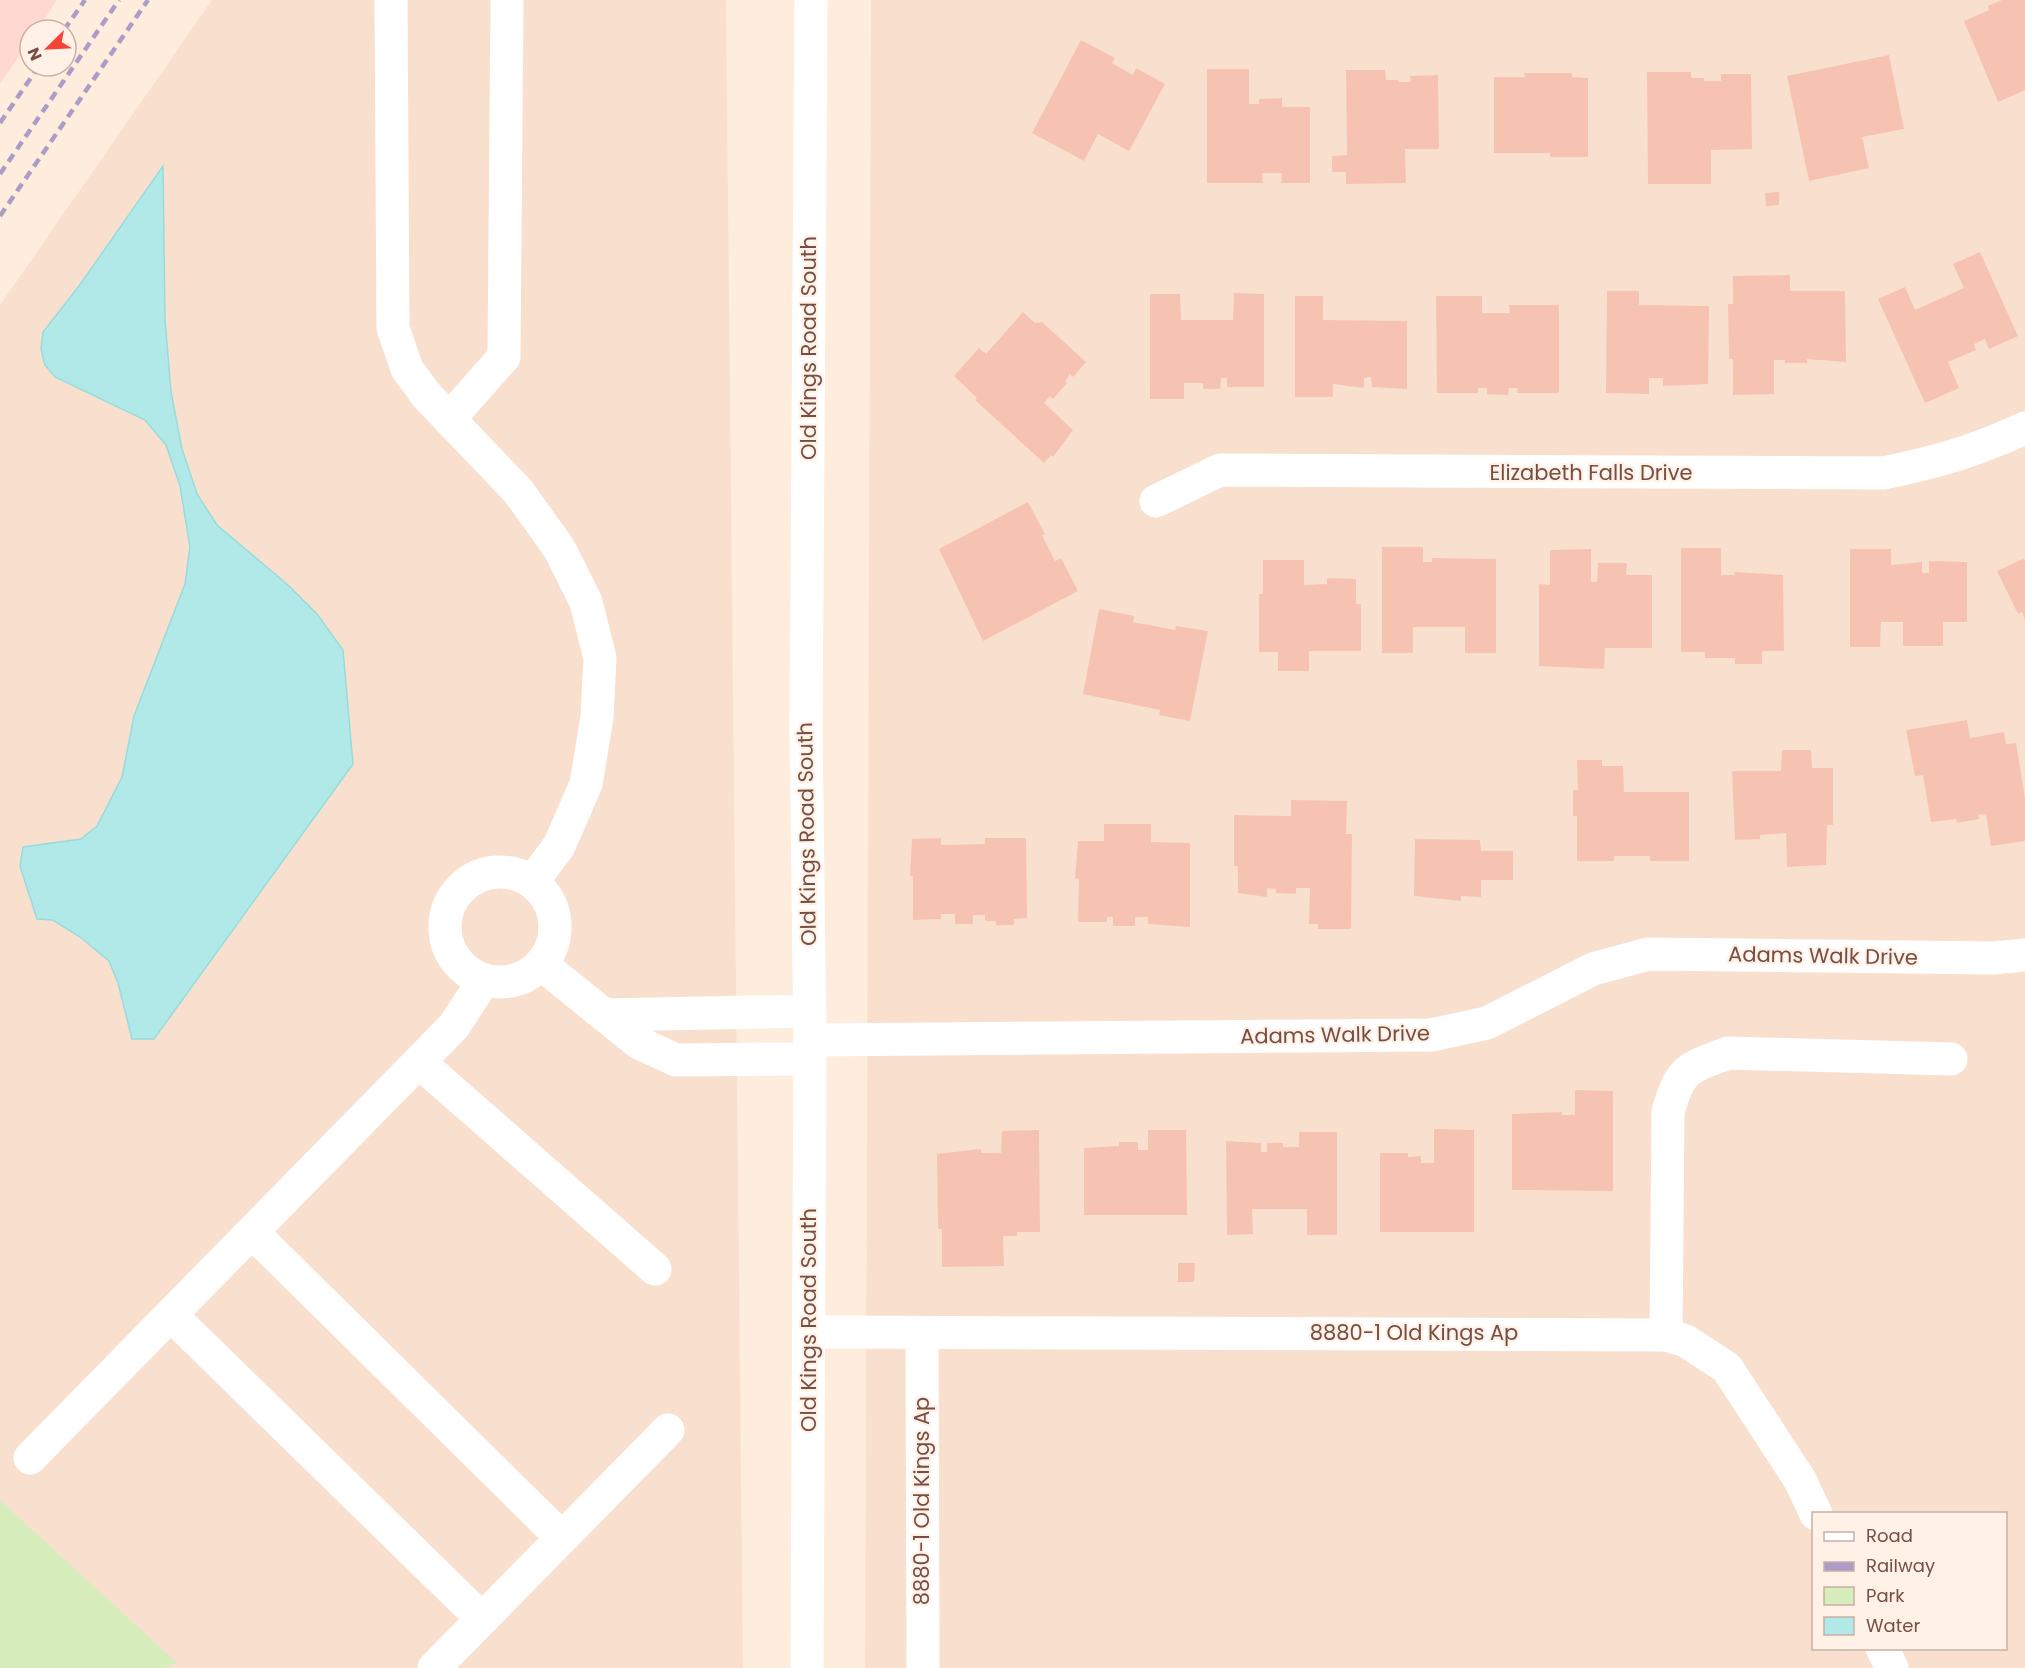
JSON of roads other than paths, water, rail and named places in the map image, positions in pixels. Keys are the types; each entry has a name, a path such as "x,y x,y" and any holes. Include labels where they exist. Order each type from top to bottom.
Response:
{"street":[{"path":"391,0 393,328 407,369 448,419 518,490 559,548 586,602 600,658 597,717 586,784 559,846 532,882"},
{"path":"448,419 504,357 507,0"},
{"name":"Old Kings Road South","path":"807,1668 809,1037 806,719 812,0"},
{"name":"Elizabeth Falls Drive","path":"1156,501 1220,470 1884,473 1930,464 1974,451 2025,428"},
{"path":"496,872 514,874 532,882 546,896 553,913 556,930 552,948 541,964 526,976 503,982 484,980 467,971 454,957 447,942 445,923 450,904 460,888 476,878 496,872"},
{"name":"Adams Walk Drive","path":"809,1037 1431,1035 1487,1023 1593,969 1648,954 1994,958 2025,955"},
{"path":"541,964 639,1043 676,1060 809,1037"},
{"path":"30,1458 454,1026 484,980"},
{"path":"604,1015 809,1037"},
{"path":"1666,1335 1668,1112 1677,1082 1682,1077 1694,1066 1728,1053 1951,1059"},
{"path":"419,1062 655,1269"},
{"path":"252,1232 562,1538"},
{"path":"171,1315 482,1619"},
{"name":"8880-1 Old Kings Ap","path":"809,1332 1666,1335 1686,1341 1727,1368 1800,1480 1815,1512"},
{"name":"8880-1 Old Kings Ap","path":"922,1334 923,1668"},
{"path":"435,1668 668,1430"},
{"path":"1883,1650 1892,1668"}],"water":[{"path":"163,166 165,319 171,392 182,449 197,494 217,525 288,585 317,614 343,650 353,764 154,1039 132,1039 118,983 109,961 80,937 53,920 37,919 20,866 23,847 81,839 97,826 122,777 134,716 185,584 190,547 180,486 166,445 145,420 55,377 45,365 41,349 43,332 79,286"}],"railway":[{"path":"72,18 85,0"},
{"path":"0,174 119,0"},
{"path":"0,216 148,0"},
{"path":"0,123 31,78"}]}
